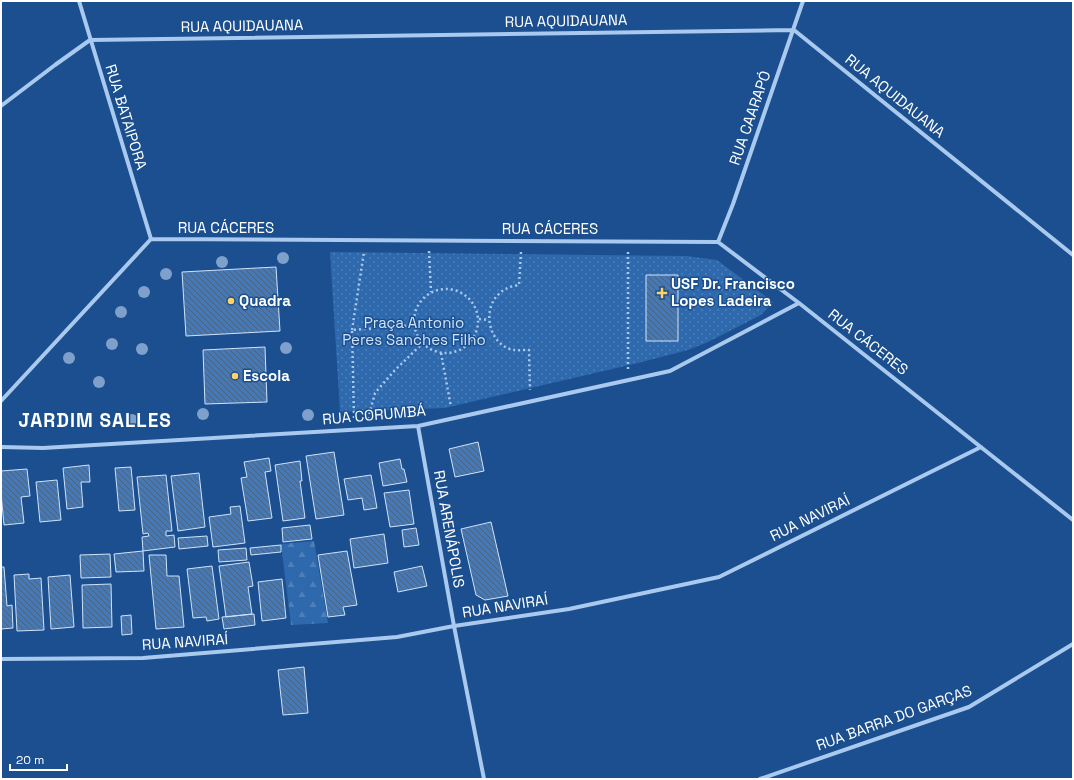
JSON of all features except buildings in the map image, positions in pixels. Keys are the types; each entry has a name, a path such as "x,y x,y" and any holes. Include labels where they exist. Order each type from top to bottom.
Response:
{"street":[{"name":"RUA BATAIPORA","path":"79,1 151,239"},
{"name":"RUA CAARAPÓ","path":"718,242 733,204 803,1"},
{"name":"RUA AQUIDAUANA","path":"90,40 794,30 1073,255"},
{"path":"1,106 54,65 90,40"},
{"path":"1,401 151,239"},
{"name":"RUA CÁCERES","path":"151,239 718,242 800,303 1073,520"},
{"name":"RUA CORUMBÁ","path":"1,448 43,448 418,426 453,417 670,371 800,303"},
{"name":"RUA ARENÁPOLIS","path":"418,426 454,626 484,779"},
{"name":"RUA NAVIRAÍ","path":"1,659 143,658 397,637 454,626 569,609 719,577 981,447"},
{"name":"RUA BARRA DO GARÇAS","path":"760,779 969,707 1073,644"}],"path":[{"path":"354,429 352,330 366,241"},
{"path":"429,241 431,292"},
{"path":"522,241 519,284 509,287 500,293 493,301 489,311 488,320 492,332 498,341 507,348 529,350 531,400"},
{"path":"628,242 628,380"},
{"path":"441,289 452,289 462,292 471,299 479,319 478,330 473,339 466,347 457,352 441,353 427,347 420,340 414,325 416,308 422,299 431,292 441,289"},
{"path":"479,319 488,320"},
{"path":"352,330 414,325"},
{"path":"366,429 375,393 395,370 423,343"},
{"path":"441,353 453,417"}],"green space":[{"name":"Praça Antonio Peres Sanches Filho","path":"330,252 686,256 717,260 773,302 761,315 708,342 688,350 638,363 445,408 340,412"},
{"path":"314,541 328,623 291,625 281,544"}],"place":[{"name":"USF Dr. Francisco Lopes Ladeira","path":"662,293"},
{"name":"Quadra","path":"231,301"},
{"name":"Escola","path":"235,376"}],"district":[{"name":"JARDIM SALLES","path":"95,420"}]}
